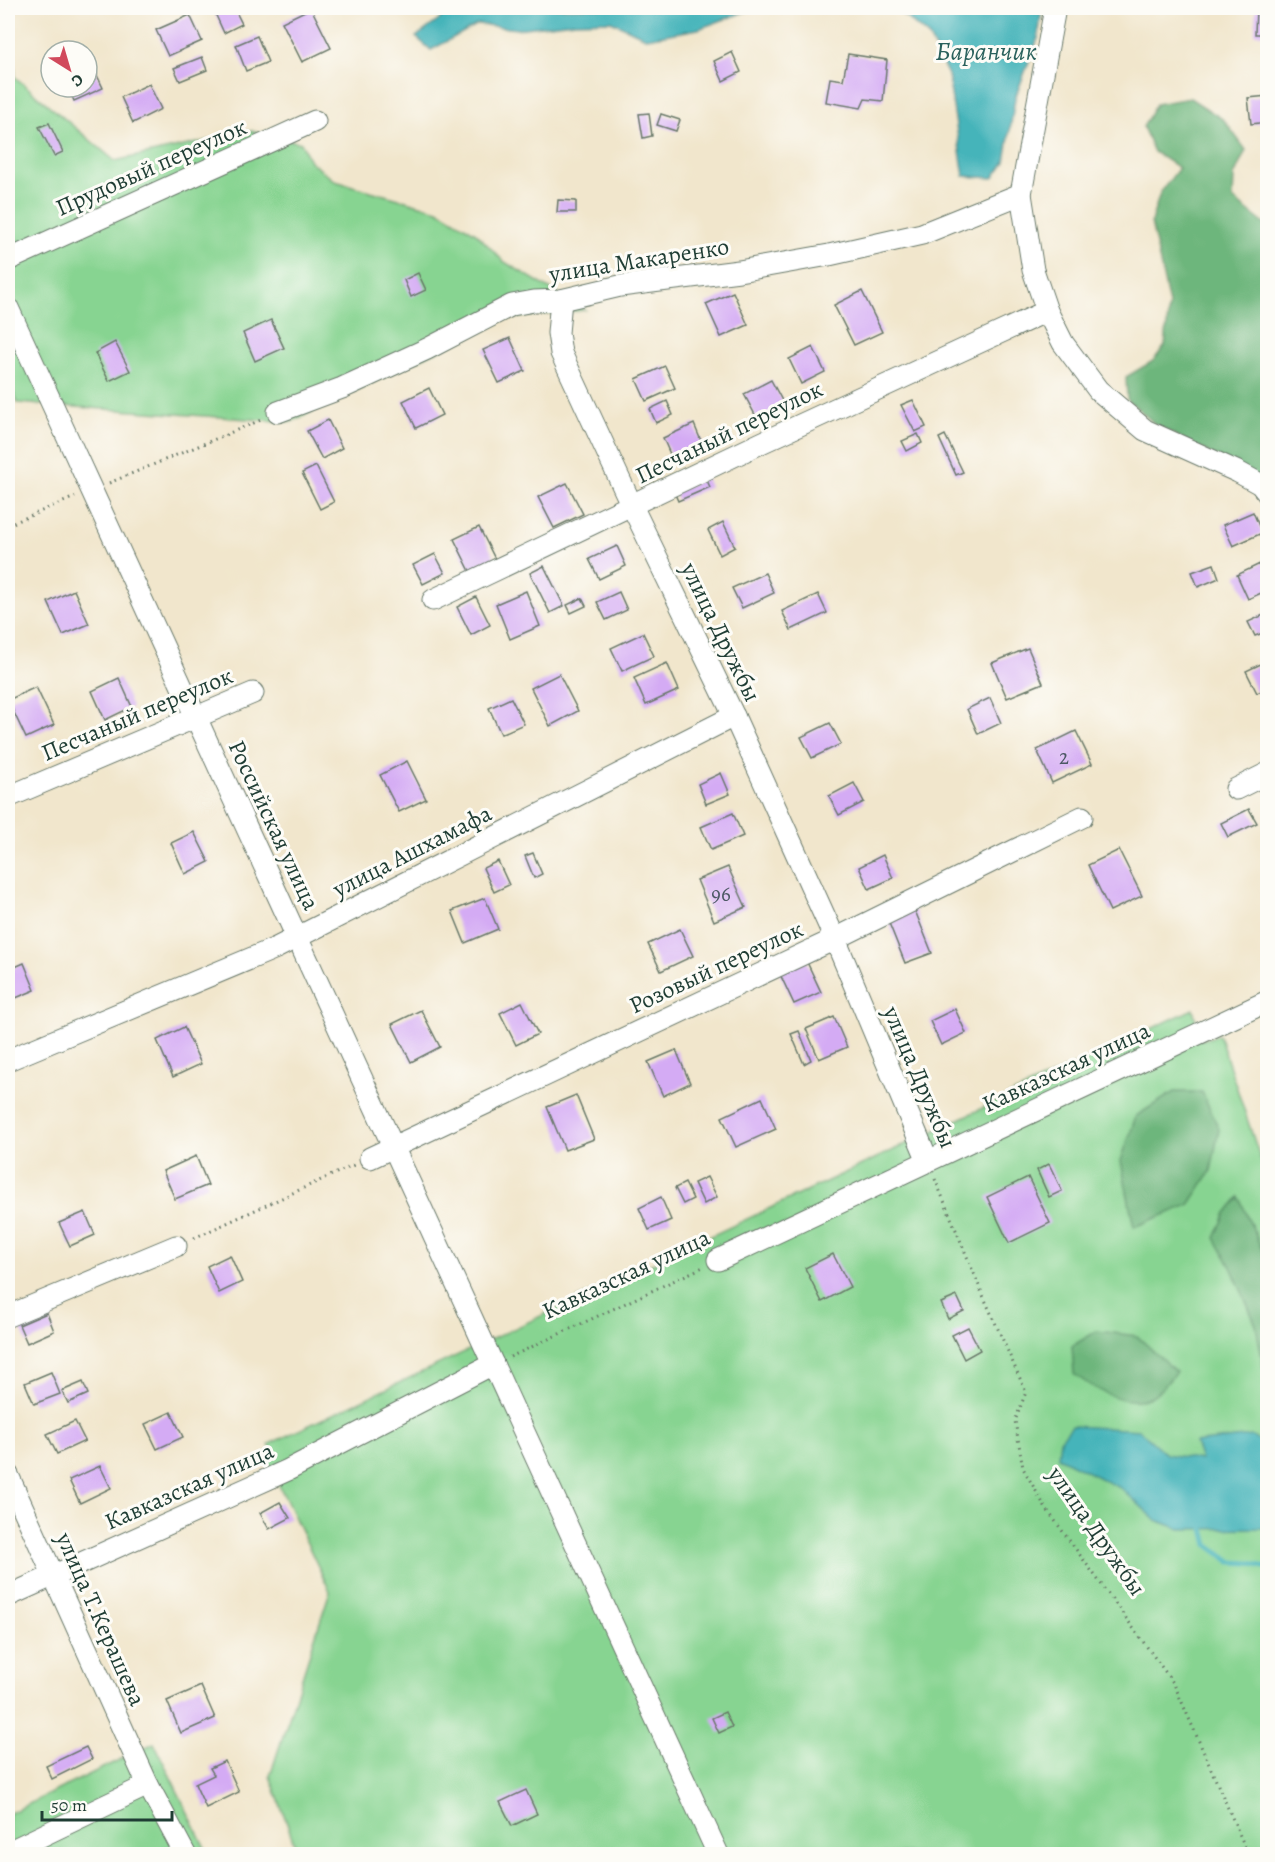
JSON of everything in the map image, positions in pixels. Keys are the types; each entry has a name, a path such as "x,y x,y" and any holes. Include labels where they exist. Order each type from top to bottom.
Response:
{"street":[{"path":"1055,8 1021,194 1033,270 1047,311 1063,343 1098,390 1146,430 1238,472 1260,484 1268,494"},
{"name":"Прудовый переулок","path":"8,260 315,122"},
{"name":"улица Макаренко","path":"278,412 342,388 427,349 512,305 561,300 621,286 739,271 817,257 922,234 1021,194"},
{"name":"улица Дружбы","path":"561,300 558,333 561,353 734,716 835,939 928,1161"},
{"name":"Российская улица","path":"8,308 718,1854"},
{"name":"Песчаный переулок","path":"434,600 772,438 1047,311"},
{"name":"Песчаный переулок","path":"8,797 253,693"},
{"name":"улица Ашхамафа","path":"8,1060 276,948 734,716"},
{"path":"1236,789 1268,773"},
{"name":"Розовый переулок","path":"370,1158 835,939 1082,817"},
{"name":"Кавказcкая улица","path":"718,1260 1268,1001"},
{"path":"8,1316 176,1246"},
{"name":"Кавказcкая улица","path":"8,1596 288,1470 493,1364"},
{"name":"улица Т.Керашева","path":"8,1475 148,1785 185,1854"},
{"path":"8,1851 148,1785"}],"path":[{"path":"8,525 278,412"},
{"path":"176,1246 370,1158"},
{"name":"улица Дружбы","path":"928,1161 982,1293 1026,1392 1015,1421 1023,1468 1044,1507 1174,1684 1248,1854"},
{"name":"Кавказcкая улица","path":"493,1364 718,1260"}],"green space":[{"path":"8,8 11,8 15,77 115,161 252,131 301,143 310,161 335,181 438,210 476,233 503,261 585,310 503,319 291,422 18,403 8,380"},
{"path":"1190,98 1224,120 1246,150 1234,176 1233,199 1267,226 1267,483 1156,425 1127,399 1126,377 1153,361 1165,346 1169,304 1151,222 1160,193 1179,168 1154,152 1143,127 1156,104"},
{"path":"1193,1009 1201,1040 1219,1035 1267,1178 1267,1261 1254,1231 1268,1283 1267,1854 298,1854 270,1776 330,1591 264,1454 272,1451 269,1444"},
{"path":"1174,1092 1202,1092 1219,1129 1211,1171 1189,1205 1134,1227 1121,1161 1136,1116"},
{"path":"1239,1197 1267,1261 1267,1386 1256,1325 1232,1269 1215,1238 1226,1213"},
{"path":"1097,1331 1137,1336 1176,1372 1160,1390 1148,1398 1129,1400 1099,1390 1074,1374 1072,1346"},
{"path":"154,1743 208,1854 8,1854 8,1814"}],"water":[{"path":"450,8 755,8 698,29 647,38 611,21 574,22 517,29 478,24 431,50 416,37 439,20"},
{"name":"Баранчик","path":"895,8 1042,8 1038,38 1015,98 1005,162 993,178 964,176 948,75 929,37"},
{"path":"1072,1426 1139,1430 1166,1454 1201,1460 1195,1443 1251,1436 1267,1444 1267,1528 1180,1529 1156,1520 1122,1489 1058,1457 1060,1440"}],"building":[{"path":"234,8 242,24 224,33 214,11"},
{"path":"311,8 331,48 302,62 282,22"},
{"path":"1256,8 1268,8 1268,34 1255,34"},
{"path":"190,15 202,41 168,56 156,30"},
{"path":"257,36 268,62 246,71 236,45"},
{"path":"732,52 741,72 723,81 714,61"},
{"path":"848,54 887,60 883,101 865,99 861,108 826,102 830,78 843,80"},
{"path":"202,57 207,70 180,81 174,68"},
{"path":"149,84 161,109 133,123 121,97"},
{"path":"1268,96 1268,122 1251,124 1248,98"},
{"path":"649,113 652,136 643,138 639,114"},
{"path":"661,114 680,120 676,131 657,125"},
{"path":"49,123 63,152 54,156 39,127"},
{"path":"558,200 576,201 576,212 557,212"},
{"path":"418,273 426,290 411,297 404,280"},
{"path":"862,291 882,332 854,345 834,305"},
{"path":"733,292 748,325 721,337 706,304"},
{"path":"271,320 284,348 255,361 243,333"},
{"path":"510,338 525,371 499,383 483,350"},
{"path":"115,342 130,371 109,381 95,353"},
{"path":"813,347 825,372 801,384 789,359"},
{"path":"665,366 675,388 646,401 636,379"},
{"path":"771,380 787,410 760,424 744,394"},
{"path":"429,388 442,415 416,428 403,401"},
{"path":"913,400 926,427 915,432 901,405"},
{"path":"667,401 673,415 656,423 650,409"},
{"path":"328,420 342,448 322,459 307,431"},
{"path":"694,424 704,448 673,461 663,438"},
{"path":"918,434 922,443 907,451 902,441"},
{"path":"945,435 963,472 956,475 939,438"},
{"path":"316,466 334,502 320,509 302,473"},
{"path":"706,478 710,487 678,501 674,492"},
{"path":"567,483 583,514 554,528 538,497"},
{"path":"1253,512 1262,533 1233,546 1223,525"},
{"path":"723,522 735,547 720,555 708,530"},
{"path":"479,527 495,559 470,571 454,539"},
{"path":"617,546 626,566 599,579 589,559"},
{"path":"435,554 445,573 423,584 413,565"},
{"path":"1268,560 1268,590 1248,599 1237,575"},
{"path":"1214,564 1219,578 1198,587 1192,572"},
{"path":"544,566 564,606 550,613 530,573"},
{"path":"765,573 774,593 742,608 732,588"},
{"path":"74,590 89,624 63,635 48,602"},
{"path":"526,591 540,626 510,639 496,604"},
{"path":"619,592 627,610 606,620 597,602"},
{"path":"818,594 827,613 791,630 782,611"},
{"path":"476,597 490,625 471,635 457,607"},
{"path":"582,598 586,606 571,613 567,605"},
{"path":"1268,613 1268,631 1255,636 1248,622"},
{"path":"643,633 654,656 622,671 611,648"},
{"path":"1028,648 1043,683 1007,698 992,663"},
{"path":"1265,662 1268,666 1268,688 1257,693 1246,671"},
{"path":"667,663 679,690 646,705 634,678"},
{"path":"559,674 578,711 550,726 531,688"},
{"path":"119,678 132,707 105,720 92,691"},
{"path":"36,687 54,725 26,738 8,700"},
{"path":"511,698 524,724 501,734 489,708"},
{"path":"990,698 1001,723 978,734 967,709"},
{"path":"830,723 841,744 812,758 801,737"},
{"path":"1076,731 1092,764 1052,783 1037,750"},
{"path":"407,761 426,799 399,812 380,775"},
{"path":"721,773 730,794 706,804 698,784"},
{"path":"854,783 864,802 839,815 829,796"},
{"path":"1249,809 1257,823 1228,837 1221,823"},
{"path":"733,813 743,836 711,850 701,827"},
{"path":"194,832 209,862 185,874 171,843"},
{"path":"1119,850 1142,896 1110,911 1088,865"},
{"path":"533,853 542,874 534,878 525,856"},
{"path":"883,855 893,878 869,889 859,867"},
{"path":"498,861 509,885 494,892 483,868"},
{"path":"728,867 746,907 714,921 697,880"},
{"path":"485,898 498,929 465,943 452,911"},
{"path":"914,908 932,953 905,963 887,918"},
{"path":"680,929 693,956 661,971 648,944"},
{"path":"806,960 821,992 794,1004 779,972"},
{"path":"24,963 35,990 11,1000 8,991 8,970"},
{"path":"522,1002 538,1034 516,1045 500,1013"},
{"path":"955,1009 966,1033 941,1045 930,1021"},
{"path":"421,1010 440,1047 411,1062 392,1024"},
{"path":"834,1017 847,1047 819,1059 806,1029"},
{"path":"184,1027 201,1064 173,1077 157,1040"},
{"path":"799,1031 811,1060 804,1064 791,1034"},
{"path":"676,1050 690,1083 663,1096 648,1062"},
{"path":"576,1095 594,1139 565,1150 547,1107"},
{"path":"762,1098 776,1129 736,1147 722,1117"},
{"path":"196,1156 208,1185 175,1199 163,1171"},
{"path":"1049,1164 1062,1191 1049,1197 1037,1170"},
{"path":"707,1177 717,1197 704,1204 694,1183"},
{"path":"1028,1177 1050,1223 1009,1243 987,1197"},
{"path":"685,1183 693,1199 683,1204 675,1188"},
{"path":"661,1197 671,1220 649,1230 639,1208"},
{"path":"85,1212 95,1235 70,1246 59,1223"},
{"path":"833,1254 850,1287 822,1302 805,1268"},
{"path":"230,1255 242,1282 219,1293 207,1266"},
{"path":"957,1296 964,1311 948,1319 941,1303"},
{"path":"47,1313 54,1331 27,1343 19,1325"},
{"path":"968,1327 980,1350 964,1359 952,1335"},
{"path":"51,1372 60,1394 34,1404 25,1383"},
{"path":"83,1382 88,1394 68,1403 62,1391"},
{"path":"171,1412 183,1437 157,1449 145,1424"},
{"path":"75,1421 85,1441 57,1454 47,1434"},
{"path":"100,1466 111,1488 80,1503 69,1480"},
{"path":"280,1502 290,1518 269,1529 260,1513"},
{"path":"201,1686 215,1718 181,1733 167,1701"},
{"path":"725,1712 732,1727 719,1733 712,1718"},
{"path":"86,1747 92,1759 52,1779 46,1766"},
{"path":"225,1761 239,1792 206,1808 195,1784 214,1775 210,1768"},
{"path":"526,1790 537,1814 512,1826 500,1802"}],"waterway":[{"path":"1204,1529 1208,1545 1231,1562 1250,1563 1268,1568"}]}
